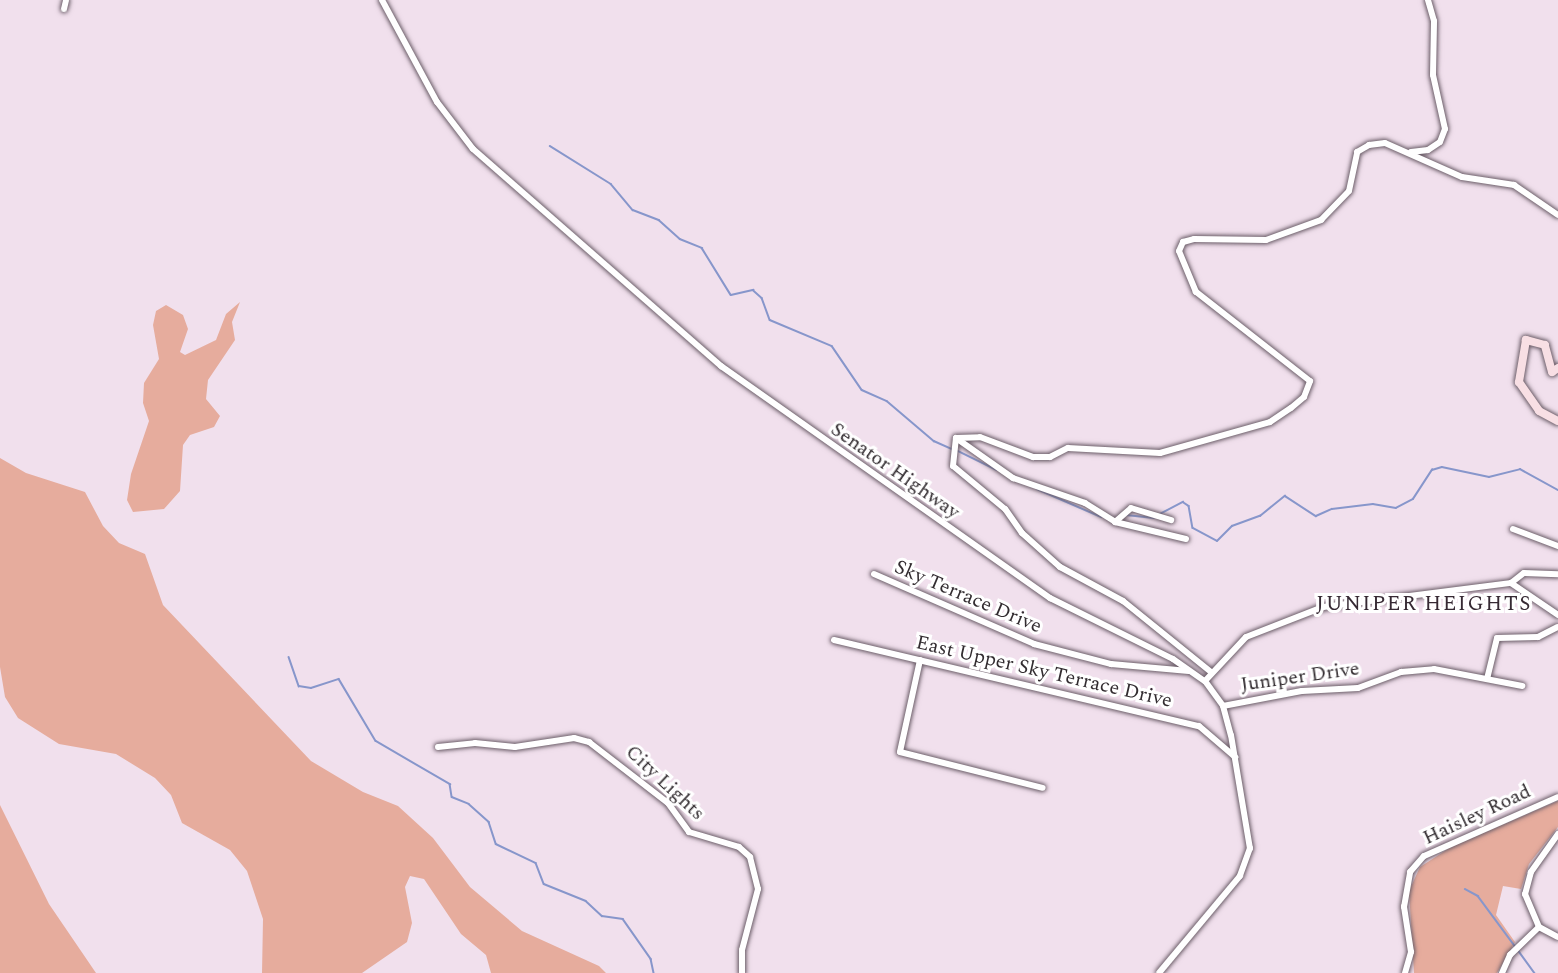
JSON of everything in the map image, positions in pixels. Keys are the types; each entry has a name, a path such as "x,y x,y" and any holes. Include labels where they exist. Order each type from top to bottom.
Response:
{"main road":[{"path":"1558,368 1552,372 1545,345 1526,340 1519,382 1539,411 1558,421"}],"street":[{"path":"64,9 66,0"},
{"name":"Senator Highway","path":"382,0 437,102 472,149 721,366 1050,598 1192,671 1205,681 1223,706 1235,757 1250,833 1247,863 1159,973"},
{"path":"1408,152 1428,150 1440,142 1445,129 1433,75 1434,21 1428,0"},
{"path":"956,438 980,437 1033,457 1050,457 1068,448 1160,453 1270,422 1304,397 1310,381 1196,292 1179,251 1183,242 1227,236 1248,240 1280,237 1322,220 1349,191 1357,152 1385,143 1462,177 1514,185 1558,215"},
{"path":"956,438 1013,478 1085,503 1115,522 1186,539"},
{"path":"956,438 952,466 1005,509 1022,533 1060,567 1123,601 1211,672"},
{"path":"1115,522 1131,508 1171,520"},
{"path":"1513,529 1558,546"},
{"path":"1205,681 1246,637 1323,607 1511,583 1524,573 1558,574"},
{"name":"Sky Terrace Drive","path":"874,574 1034,644 1111,664 1192,671"},
{"path":"1511,583 1558,615"},
{"path":"1487,679 1497,638 1538,637 1558,627"},
{"name":"East Upper Sky Terrace Drive","path":"834,640 1199,726 1235,757"},
{"path":"920,660 900,752 1042,788"},
{"name":"Juniper Drive","path":"1223,706 1302,691 1358,688 1401,672 1434,669 1522,686"},
{"name":"City Lights","path":"438,747 475,742 515,747 574,738 589,742 668,802 689,831 739,847 750,857 758,889 742,950 742,973"},
{"name":"Haisley Road","path":"1405,973 1411,952 1404,908 1410,872 1424,856 1558,796"},
{"path":"1558,834 1531,872 1525,894 1539,927 1558,937"},
{"path":"1502,973 1514,951 1539,927"}],"shaded area":[{"path":"240,302 232,322 235,340 208,380 206,399 220,416 214,427 190,435 183,445 180,491 164,509 133,512 127,500 131,474 149,421 143,403 144,383 159,359 153,325 156,311 166,305 183,315 188,329 180,352 185,355 216,340 226,314"},
{"path":"0,458 26,473 85,492 103,526 119,543 145,554 163,605 311,761 363,792 398,806 433,838 470,887 522,931 599,966 606,973 491,973 486,955 461,934 424,879 410,876 405,887 412,923 407,942 362,973 262,973 263,919 247,871 230,850 182,823 171,795 155,778 116,754 59,744 18,718 5,697 0,667"},
{"path":"1558,801 1558,827 1529,864 1521,889 1503,886 1496,915 1515,942 1497,973 1414,973 1409,891 1420,867 1451,847"},
{"path":"0,805 49,904 96,973 0,973"}],"waterway":[{"path":"550,146 611,184 633,210 659,220 680,239 702,248 731,295 753,290 762,298 770,320 832,346 862,390 887,401 934,441 954,450"},
{"path":"958,451 997,470"},
{"path":"1160,514 1183,502 1189,506 1193,528 1217,541 1232,526 1260,516 1285,496 1316,516 1332,509 1373,504 1396,508 1413,499 1432,470 1442,467 1489,477 1520,469 1558,490"},
{"path":"1037,489 1101,517"},
{"path":"1126,515 1154,518"},
{"path":"289,657 299,686 311,688 339,679 376,741 450,784 452,797 469,804 489,822 496,844 536,863 544,884 586,901 602,916 623,919 651,959 654,973"},
{"path":"1465,889 1478,896 1515,946"},
{"path":"1518,950 1535,973"}],"district":[{"name":"JUNIPER HEIGHTS","path":"1424,604"}]}
